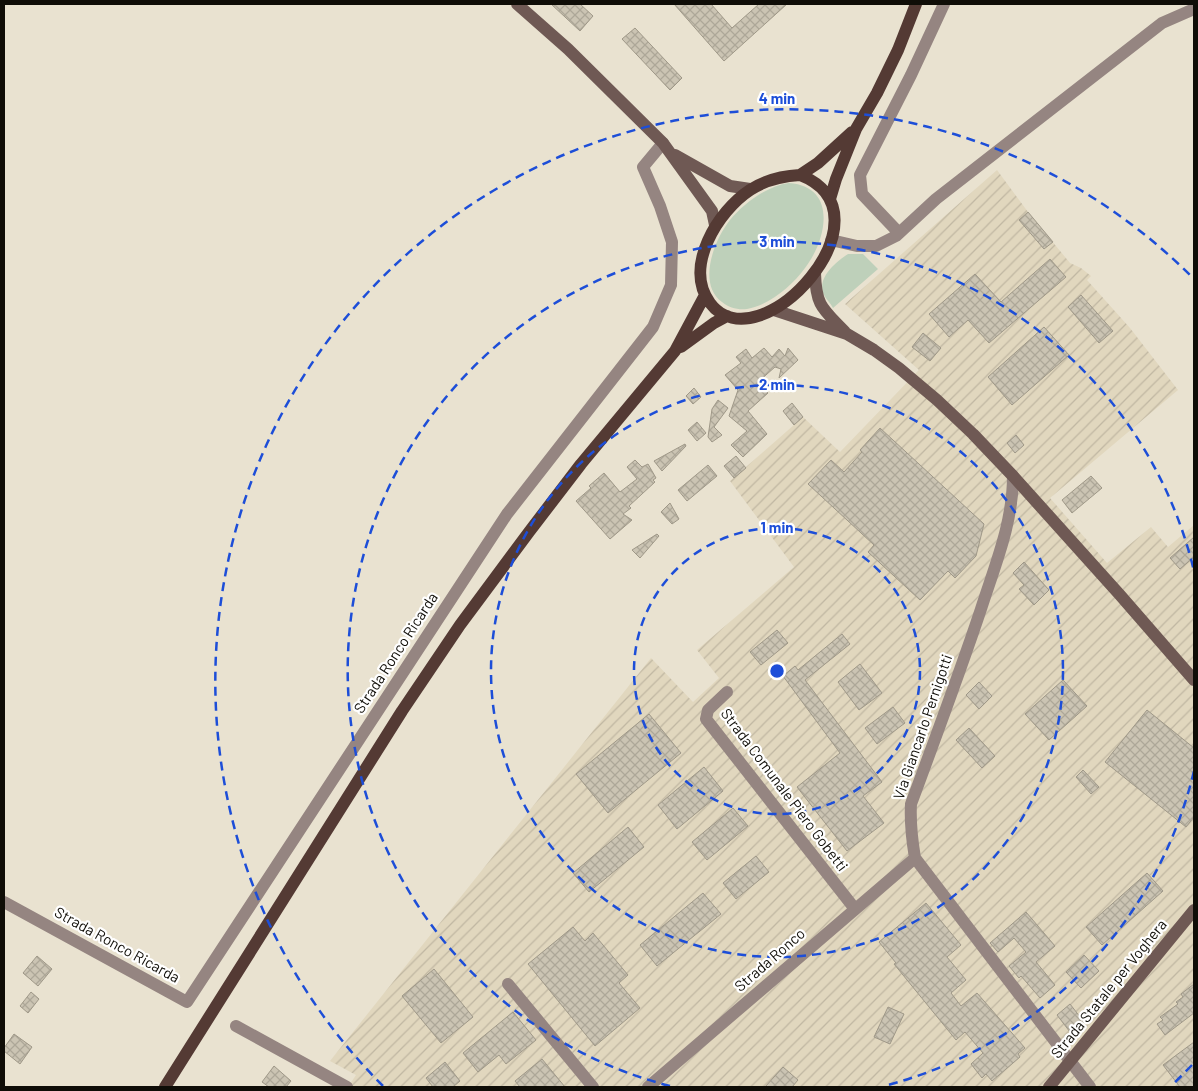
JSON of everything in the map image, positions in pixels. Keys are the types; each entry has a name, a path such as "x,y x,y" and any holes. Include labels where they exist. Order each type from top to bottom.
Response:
{"main road":[{"path":"517,4 568,49 667,148 712,211 715,225"},
{"path":"830,199 856,129 882,85 916,4"},
{"path":"800,175 818,163 856,129"},
{"path":"667,148 730,186 750,189"},
{"path":"800,175 812,180 822,188 830,199 834,211 834,226 825,256 815,273 802,289 774,310 755,317 727,316 712,306 705,295 701,280 701,264 706,242 715,225 730,206 750,189 771,180 800,175"},
{"path":"815,273 817,300 829,316 847,334"},
{"path":"166,1087 402,711 455,632 581,464 676,351 705,295"},
{"path":"774,310 847,334 874,350 924,389 973,434 1013,476 1194,680"},
{"path":"676,351 714,323 727,316"},
{"name":"Strada Statale per Voghera","path":"1049,1087 1194,910"}],"street":[{"path":"899,233 862,194 860,175 911,75 944,4"},
{"path":"831,240 857,246 876,246 899,233 936,199 1162,23 1194,9"},
{"name":"Strada Ronco Ricarda","path":"4,902 186,1002 506,514 653,327 671,285 672,242 660,206 643,167 667,148"},
{"name":"Via Giancarlo Pernigotti","path":"1013,476 1013,498 1007,530 961,668 911,804 910,823 915,858 1090,1087"},
{"name":"Strada Comunale Piero Gobetti","path":"727,692 708,710 706,719 855,909"},
{"name":"Strada Ronco","path":"648,1087 915,858"},
{"path":"508,984 593,1087"},
{"path":"236,1026 346,1087"}],"shaded area":[{"path":"997,170 1028,212 1070,263 1081,268 1091,276 1087,280 1130,328 1178,390 1050,498 1107,563 1151,527 1168,547 1194,525 1194,1087 348,1087 356,1075 330,1061 651,658 693,702 719,678 697,650 794,567 730,481 803,417 840,452 919,370 845,304"}],"green space":[{"path":"789,183 805,187 816,194 822,205 824,217 822,230 812,257 794,281 772,299 747,309 737,309 728,306 715,294 710,284 709,273 718,239 730,220 742,207 756,196 772,188"},
{"path":"848,254 863,254 878,269 833,308 824,295 823,283 828,271"}],"building":[{"path":"551,4 580,4 593,16 580,31"},
{"path":"674,4 711,4 732,28 759,4 787,4 724,61"},
{"path":"635,28 682,78 670,90 622,39"},
{"path":"1028,212 1053,242 1044,249 1019,220"},
{"path":"1050,259 1066,277 989,343 968,320 949,337 929,314 975,274 1001,302"},
{"path":"1081,295 1113,331 1099,343 1068,307"},
{"path":"1044,327 1069,355 1012,405 988,377"},
{"path":"923,333 941,348 930,361 912,347"},
{"path":"764,348 772,357 779,349 785,356 788,348 798,360 779,378 781,369 775,367 758,382 768,393 748,411 767,434 743,457 731,445 747,431 729,416 738,390 725,375 741,363 736,357 746,349 752,358"},
{"path":"694,388 701,397 693,404 686,396"},
{"path":"718,400 728,408 714,427 722,435 712,442 708,437 712,409"},
{"path":"792,403 803,417 794,425 783,411"},
{"path":"697,422 706,433 697,441 688,430"},
{"path":"880,428 984,524 976,556 955,578 948,571 920,600 868,552 874,545 808,484 831,460 844,472 862,452 860,450"},
{"path":"1016,435 1024,445 1015,453 1007,443"},
{"path":"685,444 686,446 662,471 654,461"},
{"path":"736,456 746,468 734,478 724,466"},
{"path":"635,460 642,467 648,464 656,478 653,480 655,482 629,506 631,508 623,514 632,520 610,539 576,501 604,473 620,492 637,479 627,467"},
{"path":"708,465 717,476 687,501 678,490"},
{"path":"1091,476 1102,488 1072,513 1062,500"},
{"path":"670,503 679,519 672,524 661,512"},
{"path":"657,534 659,536 640,558 632,550"},
{"path":"1194,537 1194,557 1180,569 1170,558"},
{"path":"1024,562 1049,590 1034,605 1019,589 1024,585 1013,573"},
{"path":"777,630 788,643 761,665 750,652"},
{"path":"842,634 850,644 805,680 882,782 863,796 884,823 847,851 797,787 840,753 783,676 795,666 798,670"},
{"path":"860,664 882,693 859,710 838,682"},
{"path":"1063,680 1087,706 1049,740 1025,714"},
{"path":"979,682 992,696 979,709 966,695"},
{"path":"893,707 905,723 877,744 865,728"},
{"path":"1147,710 1194,748 1194,817 1186,827 1105,762"},
{"path":"649,714 681,753 608,813 576,774"},
{"path":"969,728 995,756 982,768 956,740"},
{"path":"704,767 723,791 677,829 658,805"},
{"path":"1083,770 1099,787 1091,794 1076,777"},
{"path":"733,808 748,826 707,860 692,842"},
{"path":"628,827 644,847 589,892 573,873"},
{"path":"756,856 769,872 736,899 723,883"},
{"path":"1147,873 1163,891 1102,945 1086,927"},
{"path":"703,893 721,914 657,966 640,945"},
{"path":"926,903 961,945 947,957 966,980 951,993 961,1006 977,993 1025,1048 1018,1054 1020,1057 992,1081 986,1074 982,1078 971,1064 983,1053 965,1032 956,1040 894,964 896,963 879,942"},
{"path":"1026,912 1055,946 1036,962 1055,985 1040,998 1021,976 1019,978 1009,966 1026,952 1014,938 998,952 990,943"},
{"path":"573,927 585,941 593,933 628,975 619,983 640,1008 595,1046 528,964"},
{"path":"1084,955 1099,971 1081,988 1066,972"},
{"path":"37,956 52,969 38,986 23,973"},
{"path":"434,969 473,1017 441,1043 402,996"},
{"path":"1194,984 1194,1013 1165,1035 1157,1024 1163,1020 1160,1017 1178,1004 1176,1002 1183,997 1181,994"},
{"path":"31,992 39,999 28,1013 20,1006"},
{"path":"1070,1004 1084,1022 1070,1032 1057,1015"},
{"path":"888,1007 904,1014 890,1044 874,1037"},
{"path":"513,1012 536,1040 506,1064 499,1055 478,1072 463,1053"},
{"path":"14,1034 32,1047 20,1064 4,1051 4,1048"},
{"path":"1194,1042 1194,1087 1180,1087 1163,1065"},
{"path":"542,1059 565,1087 520,1087 515,1081"},
{"path":"445,1062 460,1081 453,1087 433,1087 426,1078"},
{"path":"274,1066 291,1081 286,1087 269,1087 262,1082"},
{"path":"783,1067 798,1080 792,1087 765,1087"}]}
